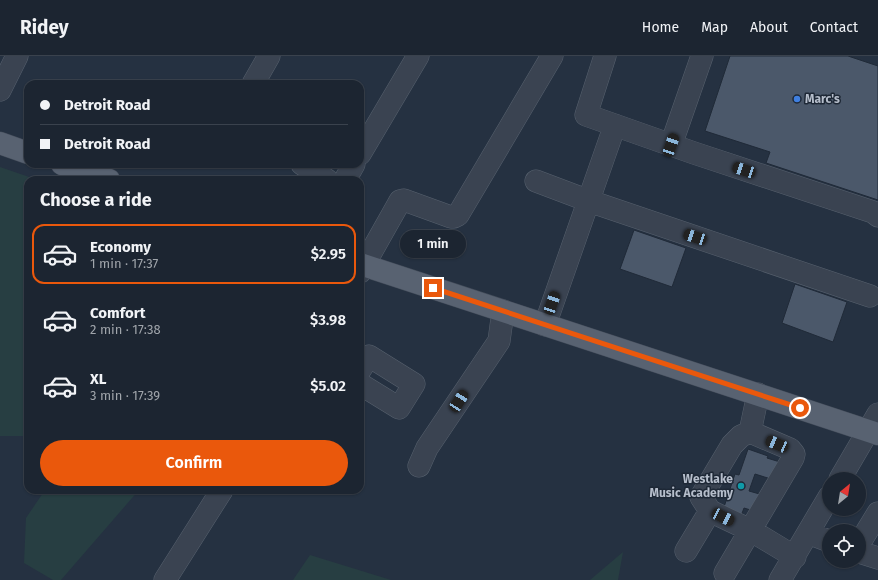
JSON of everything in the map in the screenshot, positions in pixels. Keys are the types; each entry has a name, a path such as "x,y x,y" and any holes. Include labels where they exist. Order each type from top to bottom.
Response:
{"main road":[{"path":"0,143 24,152"},
{"path":"74,168 97,176"},
{"path":"364,268 503,311 758,394 875,426"}],"street":[{"path":"0,90 17,56"},
{"path":"255,80 269,56"},
{"path":"364,147 418,56"},
{"path":"364,262 400,202 404,200 451,217 458,215 552,56"},
{"path":"606,56 586,115 671,145 873,212 878,216"},
{"path":"671,145 702,56"},
{"path":"545,325 616,125"},
{"path":"308,168 320,176"},
{"path":"536,181 588,201 870,296"},
{"path":"419,466 427,448 499,340 503,311"},
{"path":"364,364 369,356 414,384 400,408 364,386"},
{"path":"750,432 758,394"},
{"path":"845,472 875,426"},
{"path":"725,573 750,530 793,458 794,454 790,449 750,432 741,436 732,445 701,497 710,511 750,530 795,557"},
{"path":"165,580 219,494"},
{"path":"780,580 822,510"},
{"path":"686,551 710,511"},
{"path":"866,533 878,513"},
{"path":"808,533 822,538"},
{"path":"866,554 878,558"}],"green space":[{"path":"0,167 26,176 24,176 24,436 0,436"},
{"path":"42,494 136,494 61,580 53,580 24,563 26,518"},
{"path":"623,552 618,580 590,580"},
{"path":"310,555 391,580 293,580"}],"building":[{"name":"Marc's","path":"730,56 848,56 878,66 878,200 766,163 770,152 705,131"},
{"path":"634,230 686,248 672,287 620,269"},
{"path":"795,284 847,302 833,342 782,323"},
{"name":"Westlake Music Academy","path":"748,449 780,462 774,480 755,474 749,491 763,495 757,512 744,508 741,516 723,510 735,474 739,475"}],"place":[{"name":"Marc's","path":"797,99"},
{"name":"Westlake Music Academy","path":"741,486"}],"route":[{"path":"433,288 800,408"}]}
